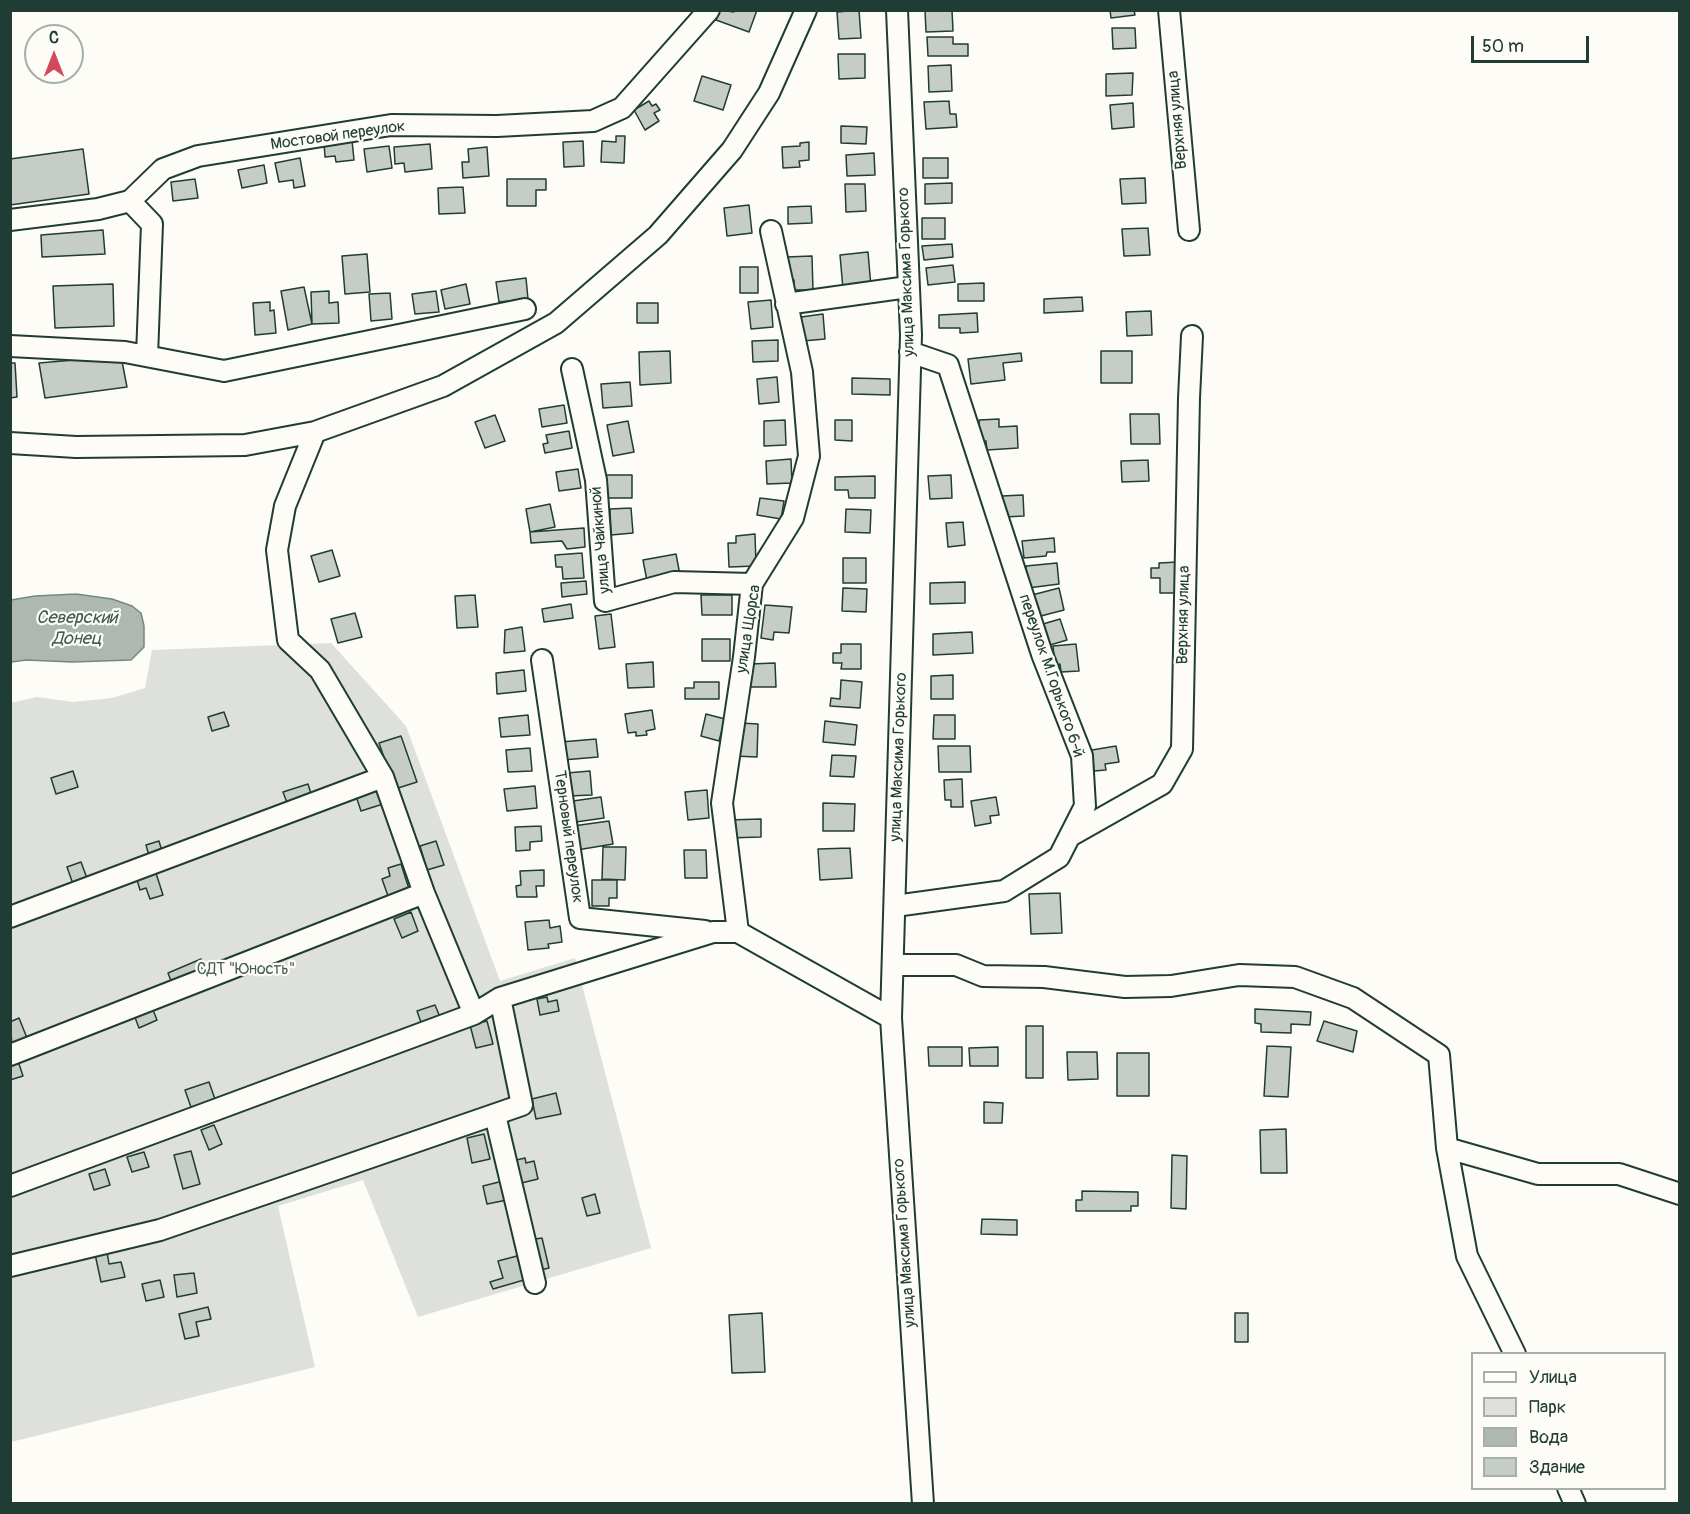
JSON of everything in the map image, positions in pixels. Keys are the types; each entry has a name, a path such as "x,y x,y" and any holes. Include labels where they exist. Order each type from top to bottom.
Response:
{"street":[{"name":"Мостовой переулок","path":"10,220 98,209 130,201 164,169 198,156 391,125 497,126 593,121 622,108 709,10"},
{"path":"10,443 76,447 245,446 315,432 443,386 556,323 658,235 732,150 769,93 806,10"},
{"name":"улица Максима Горького","path":"897,10 910,352 891,1018 923,1503"},
{"name":"Верхняя улица","path":"1168,10 1189,230"},
{"path":"130,201 152,224 147,356"},
{"name":"улица Щорса","path":"738,932 722,803 744,657 752,584 793,518 809,456 802,372 771,231"},
{"path":"786,304 908,287"},
{"path":"10,346 125,352 224,371 525,309"},
{"name":"Верхняя улица","path":"1070,836 1162,784 1182,749 1188,410 1192,336"},
{"name":"переулок М.Горького 6-й","path":"895,906 1004,891 1059,857 1085,806 1082,756 1042,654 948,365 910,352"},
{"name":"улица Чайкиной","path":"572,369 596,480 605,602 674,582 752,584"},
{"path":"315,432 285,506 277,550 288,640 320,670 383,777 424,893 474,1014"},
{"name":"Терновый переулок","path":"542,660 580,918 713,932"},
{"path":"10,917 383,777"},
{"path":"10,1055 424,893"},
{"path":"10,1186 474,1014 500,998 713,932 738,932 891,1018"},
{"path":"893,965 956,965 983,976 1044,977 1125,987 1171,986 1239,975 1295,977 1353,998 1439,1055 1447,1148 1467,1256 1515,1352"},
{"path":"10,1266 160,1230 522,1105 500,998"},
{"path":"495,1115 535,1283"},
{"path":"1447,1148 1538,1174 1619,1174 1680,1194"}],"green space":[{"name":"СДТ \"Юность\"","path":"331,643 406,726 500,981 575,958 651,1248 418,1317 363,1180 278,1206 315,1367 11,1442 10,703 37,697 73,702 112,698 145,688 152,650"}],"water":[{"name":"Северский Донец","path":"76,594 112,599 132,606 141,613 144,626 144,647 131,660 11,662 11,600"}],"building":[{"path":"720,10 734,12 735,10 757,10 749,32 716,20"},
{"path":"859,10 861,38 839,39 837,12"},
{"path":"925,10 952,10 953,31 926,32"},
{"path":"1110,10 1134,10 1135,15 1111,18"},
{"path":"1112,28 1135,28 1136,48 1113,49"},
{"path":"927,37 953,37 953,44 968,44 968,56 928,56"},
{"path":"838,54 865,54 865,78 839,79"},
{"path":"951,65 952,91 929,92 928,66"},
{"path":"1133,73 1132,95 1106,96 1106,74"},
{"path":"702,76 731,85 723,110 694,101"},
{"path":"649,101 652,106 656,104 660,110 654,113 659,121 645,130 634,110"},
{"path":"949,101 950,114 956,114 957,127 926,129 924,102"},
{"path":"1133,103 1134,127 1112,129 1110,105"},
{"path":"841,126 867,127 866,144 841,143"},
{"path":"616,136 625,136 624,163 601,162 602,141 616,142"},
{"path":"352,140 354,160 336,162 335,156 325,157 324,143"},
{"path":"583,141 584,166 564,167 563,142"},
{"path":"809,142 809,160 799,161 800,167 783,168 782,147 800,146 800,143"},
{"path":"430,144 432,169 405,172 404,163 395,164 394,147"},
{"path":"389,146 392,168 367,172 364,149"},
{"path":"487,147 489,176 463,178 462,162 469,162 468,149"},
{"path":"83,149 89,194 10,205 10,159"},
{"path":"874,153 875,175 847,176 846,155"},
{"path":"300,158 305,186 294,188 293,180 279,182 275,163"},
{"path":"923,158 948,158 948,178 923,178"},
{"path":"264,165 267,183 242,188 238,170"},
{"path":"1145,178 1146,203 1122,204 1120,179"},
{"path":"195,179 198,198 173,201 171,182"},
{"path":"507,179 546,179 546,190 536,190 536,206 507,206"},
{"path":"952,183 952,203 925,204 925,184"},
{"path":"845,184 865,184 866,211 846,212"},
{"path":"463,187 465,213 439,214 438,188"},
{"path":"749,205 752,233 727,236 724,208"},
{"path":"811,206 812,223 788,224 788,207"},
{"path":"922,218 945,218 945,239 922,239"},
{"path":"1148,228 1150,255 1124,256 1122,229"},
{"path":"103,230 105,254 42,257 41,235"},
{"path":"952,244 953,257 924,260 922,246"},
{"path":"868,252 871,287 843,289 840,255"},
{"path":"367,254 370,292 345,294 342,256"},
{"path":"812,256 813,290 794,290 794,280 787,281 786,257"},
{"path":"953,265 955,282 928,285 926,268"},
{"path":"740,267 758,267 758,293 740,293"},
{"path":"526,278 528,299 499,302 496,282"},
{"path":"984,283 984,301 958,301 958,284"},
{"path":"113,284 114,326 55,328 53,286"},
{"path":"466,284 470,304 445,309 441,290"},
{"path":"304,287 312,324 288,330 281,291"},
{"path":"329,291 329,303 338,302 339,323 312,324 311,292"},
{"path":"436,291 439,312 415,314 412,294"},
{"path":"390,293 392,319 371,321 369,294"},
{"path":"1082,297 1083,311 1044,313 1044,299"},
{"path":"771,300 773,327 751,329 748,302"},
{"path":"270,302 270,311 274,310 276,333 255,335 253,303"},
{"path":"637,303 658,303 658,323 637,323"},
{"path":"1151,311 1152,335 1127,336 1126,312"},
{"path":"977,313 978,332 960,333 960,328 939,328 939,315"},
{"path":"823,314 825,339 803,341 801,317"},
{"path":"778,340 778,361 753,362 752,341"},
{"path":"670,351 671,383 640,385 639,352"},
{"path":"1101,351 1132,351 1132,383 1101,383"},
{"path":"1021,353 1022,361 1003,363 1005,380 971,384 968,359"},
{"path":"121,356 127,387 45,398 39,363"},
{"path":"10,363 15,363 17,397 10,398"},
{"path":"777,377 779,402 759,404 757,379"},
{"path":"852,378 890,379 890,395 852,394"},
{"path":"630,382 632,406 603,408 601,384"},
{"path":"564,405 567,423 542,427 539,409"},
{"path":"1130,414 1159,414 1160,444 1131,444"},
{"path":"495,415 505,441 485,448 475,422"},
{"path":"999,419 999,427 1017,426 1018,448 987,450 986,441 980,441 979,420"},
{"path":"785,420 786,445 764,446 764,421"},
{"path":"835,420 852,420 852,441 835,440"},
{"path":"628,421 634,452 613,456 607,425"},
{"path":"569,431 572,448 545,453 543,444 548,443 546,435"},
{"path":"791,459 792,483 767,484 766,461"},
{"path":"1148,460 1149,481 1122,482 1121,461"},
{"path":"578,469 581,488 559,491 556,472"},
{"path":"606,475 632,475 632,498 606,498"},
{"path":"951,475 952,498 930,499 928,476"},
{"path":"875,476 875,498 849,498 848,490 835,490 835,477"},
{"path":"1023,495 1024,516 1004,517 1002,496"},
{"path":"760,498 784,501 781,519 757,515"},
{"path":"550,504 555,527 530,532 526,509"},
{"path":"631,508 633,533 611,535 610,509"},
{"path":"846,509 871,510 870,533 845,532"},
{"path":"963,522 965,545 948,547 946,523"},
{"path":"584,528 585,547 567,549 562,541 531,543 530,532"},
{"path":"755,534 756,566 729,567 728,543 736,543 736,536"},
{"path":"1054,538 1055,552 1047,552 1046,556 1024,558 1022,541"},
{"path":"332,550 340,576 319,582 311,556"},
{"path":"582,553 584,578 563,579 562,567 556,567 555,555"},
{"path":"676,554 680,575 647,581 643,560"},
{"path":"843,558 866,558 866,583 843,583"},
{"path":"1178,562 1180,593 1160,593 1160,578 1151,578 1151,568 1159,568 1159,563"},
{"path":"1057,563 1059,584 1028,588 1026,566"},
{"path":"586,581 587,594 562,597 561,583"},
{"path":"965,582 965,603 930,604 930,583"},
{"path":"843,588 867,589 866,612 842,611"},
{"path":"1059,588 1064,610 1037,617 1032,595"},
{"path":"475,595 478,627 457,628 455,596"},
{"path":"701,595 732,595 732,615 702,615"},
{"path":"571,604 573,618 544,622 542,609"},
{"path":"765,605 792,607 789,633 774,632 773,640 761,638"},
{"path":"355,613 362,637 338,643 331,619"},
{"path":"611,614 615,647 599,649 595,616"},
{"path":"1060,619 1067,640 1050,645 1043,624"},
{"path":"522,627 525,651 504,653 505,630"},
{"path":"972,632 973,653 933,655 933,634"},
{"path":"702,639 730,639 730,661 702,661"},
{"path":"841,644 861,644 861,669 841,669 842,663 833,663 833,653 841,653"},
{"path":"1076,644 1079,671 1061,672 1060,664 1055,667 1053,646"},
{"path":"653,662 654,687 628,688 626,664"},
{"path":"775,663 776,687 750,687 750,664"},
{"path":"524,670 526,691 497,694 496,673"},
{"path":"953,675 953,699 931,699 931,676"},
{"path":"841,680 862,682 860,708 830,706 831,698 840,699"},
{"path":"694,682 719,682 719,699 685,699 685,688 694,688"},
{"path":"652,710 655,729 646,731 647,735 636,736 636,732 628,733 625,714"},
{"path":"224,712 229,726 212,731 208,717"},
{"path":"706,714 725,719 719,741 701,736"},
{"path":"528,715 530,735 501,737 499,718"},
{"path":"934,715 955,715 955,739 933,739"},
{"path":"825,721 857,725 855,745 823,742"},
{"path":"740,723 758,724 757,757 734,756"},
{"path":"401,736 417,782 395,789 379,743"},
{"path":"596,739 598,757 563,760 561,742"},
{"path":"938,746 970,746 971,772 939,772"},
{"path":"1116,746 1119,762 1105,764 1106,770 1094,771 1092,750"},
{"path":"530,748 532,771 508,772 506,750"},
{"path":"832,755 856,756 854,777 830,776"},
{"path":"73,771 78,787 56,794 51,778"},
{"path":"590,771 592,795 569,796 567,773"},
{"path":"962,779 963,807 951,807 951,800 945,800 944,780"},
{"path":"308,784 313,800 289,808 283,792"},
{"path":"535,786 537,808 507,811 504,789"},
{"path":"377,789 383,804 361,811 356,796"},
{"path":"707,790 709,818 688,820 685,792"},
{"path":"601,797 604,818 576,822 573,801"},
{"path":"996,797 999,815 990,816 991,823 975,826 971,801"},
{"path":"823,803 855,804 854,831 823,831"},
{"path":"761,819 761,837 728,838 727,820"},
{"path":"609,821 613,844 577,850 573,826"},
{"path":"541,826 542,841 530,842 530,850 516,851 515,827"},
{"path":"159,841 163,855 150,859 146,845"},
{"path":"436,841 444,865 427,870 420,846"},
{"path":"603,847 626,847 625,880 602,879"},
{"path":"850,848 852,878 820,880 818,849"},
{"path":"684,850 706,850 707,878 685,878"},
{"path":"81,862 88,881 74,887 67,867"},
{"path":"401,864 409,889 388,896 382,879 390,876 388,868"},
{"path":"154,867 163,895 150,899 146,888 140,890 135,873"},
{"path":"544,870 544,886 536,886 537,897 517,897 516,886 521,885 520,871"},
{"path":"592,880 617,880 617,898 609,898 609,906 592,906"},
{"path":"1060,893 1062,933 1031,934 1029,894"},
{"path":"411,912 418,931 402,938 394,919"},
{"path":"549,920 550,928 560,926 562,942 548,944 549,948 528,950 525,922"},
{"path":"201,959 206,972 173,986 168,973"},
{"path":"547,997 548,1002 557,1000 559,1011 540,1015 537,999"},
{"path":"151,1005 157,1020 139,1028 133,1012"},
{"path":"435,1005 442,1022 423,1028 417,1011"},
{"path":"1255,1009 1311,1012 1310,1025 1291,1024 1291,1033 1261,1032 1261,1024 1255,1023"},
{"path":"19,1018 27,1038 12,1045 10,1022"},
{"path":"487,1021 493,1044 476,1048 470,1025"},
{"path":"1324,1021 1357,1031 1353,1052 1317,1041"},
{"path":"1026,1026 1043,1026 1043,1078 1026,1078"},
{"path":"1267,1046 1291,1047 1288,1097 1264,1096"},
{"path":"928,1047 962,1047 962,1066 929,1066"},
{"path":"998,1047 998,1066 970,1066 969,1048"},
{"path":"1067,1052 1097,1052 1098,1079 1068,1080"},
{"path":"1117,1053 1149,1053 1149,1096 1117,1096"},
{"path":"17,1058 23,1076 10,1080 10,1060"},
{"path":"209,1082 217,1105 193,1113 185,1090"},
{"path":"556,1093 561,1114 536,1119 532,1099"},
{"path":"984,1102 1003,1103 1002,1123 984,1123"},
{"path":"214,1125 222,1144 209,1150 201,1130"},
{"path":"1286,1129 1287,1173 1261,1173 1260,1130"},
{"path":"484,1134 490,1159 472,1163 467,1138"},
{"path":"191,1151 200,1184 183,1189 174,1155"},
{"path":"144,1152 149,1167 132,1172 127,1157"},
{"path":"1172,1155 1187,1156 1186,1209 1171,1208"},
{"path":"525,1158 526,1163 534,1161 538,1179 513,1185 508,1162"},
{"path":"105,1169 110,1185 94,1190 89,1174"},
{"path":"503,1181 507,1200 487,1204 483,1186"},
{"path":"1082,1191 1138,1192 1138,1206 1131,1206 1131,1211 1076,1211 1076,1200 1082,1200"},
{"path":"595,1194 600,1213 587,1216 582,1198"},
{"path":"982,1219 1017,1220 1017,1235 981,1234"},
{"path":"542,1238 549,1268 536,1271 529,1240"},
{"path":"107,1252 109,1264 121,1262 125,1277 101,1282 95,1254"},
{"path":"517,1256 524,1280 493,1289 490,1282 503,1278 498,1261"},
{"path":"194,1273 197,1293 177,1297 174,1275"},
{"path":"160,1280 164,1297 146,1301 142,1284"},
{"path":"208,1307 211,1319 196,1322 199,1336 185,1339 179,1314"},
{"path":"762,1313 765,1372 732,1373 729,1315"},
{"path":"1235,1313 1248,1313 1248,1342 1235,1342"}]}
